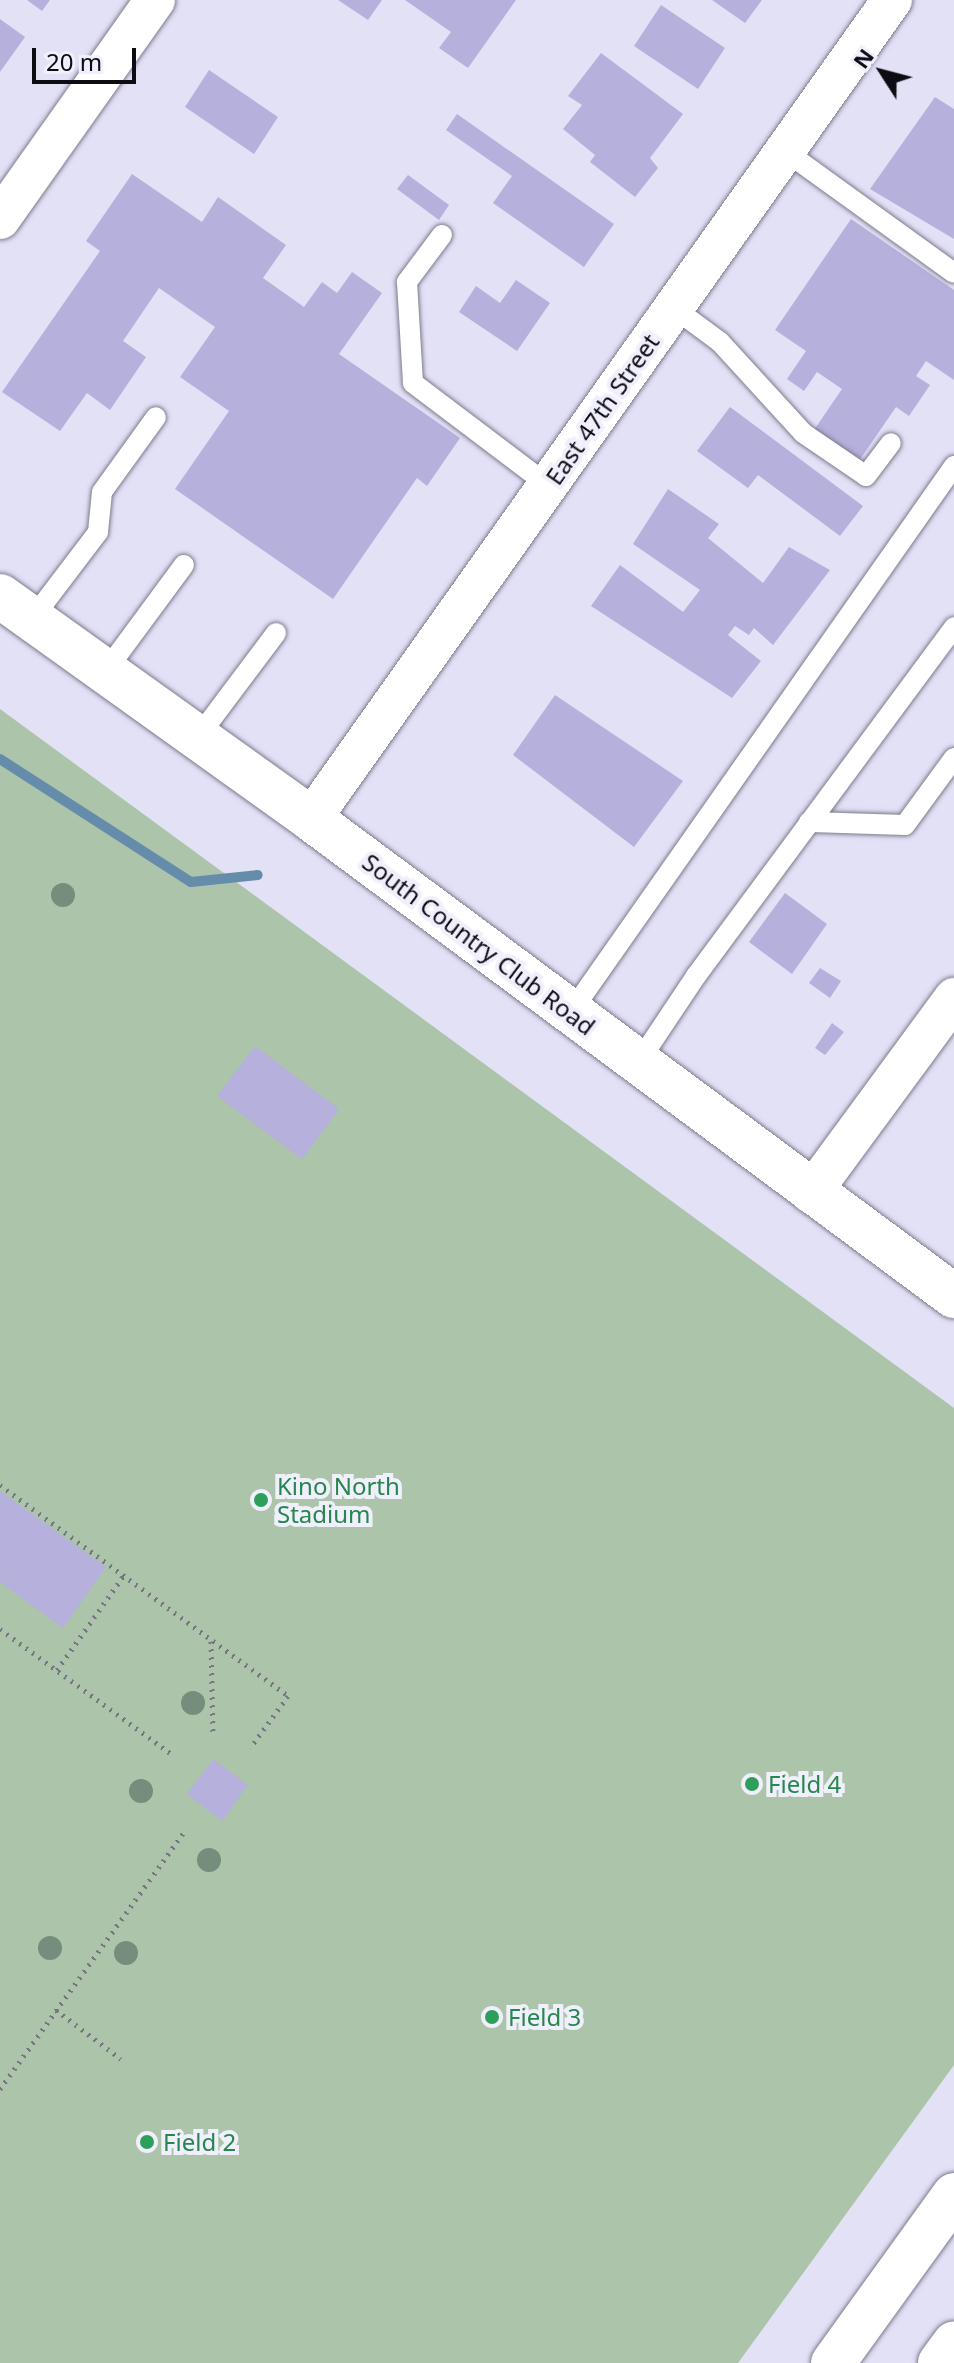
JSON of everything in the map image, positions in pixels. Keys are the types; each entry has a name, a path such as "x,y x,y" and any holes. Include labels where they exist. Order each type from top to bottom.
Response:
{"street":[{"path":"6,198 155,0"},
{"name":"East 47th Street","path":"311,819 892,0"},
{"name":"South Country Club Road","path":"16,608 311,819 811,1193 954,1296"},
{"path":"811,1193 954,998"},
{"path":"833,2363 954,2195"},
{"path":"940,2363 954,2344"}],"lane":[{"path":"785,151 954,273"},
{"path":"442,235 407,282 413,383 548,485"},
{"path":"674,308 720,342 803,433 866,476 891,443"},
{"path":"16,608 98,532 102,492 156,417"},
{"path":"571,1012 954,466"},
{"path":"105,672 184,565"},
{"path":"638,1063 696,976 954,627"},
{"path":"198,737 276,633"},
{"path":"809,822 905,825 954,758"}],"path":[{"path":"0,1485 288,1696 250,1748"},
{"path":"57,1670 124,1575"},
{"path":"0,1629 173,1755"},
{"path":"211,1640 213,1735"},
{"path":"0,2089 185,1831"},
{"path":"56,2010 121,2059"}],"green space":[{"path":"0,709 954,1408 954,2065 738,2363 0,2363"}],"building":[{"path":"27,0 50,0 42,11"},
{"path":"338,0 382,0 368,20"},
{"path":"405,0 516,0 468,68 439,48 451,32"},
{"path":"712,0 762,0 745,23"},
{"path":"661,5 725,48 698,89 634,46"},
{"path":"0,19 25,37 0,72"},
{"path":"601,53 683,114 650,158 658,168 635,197 590,162 595,155 563,129 582,105 568,96"},
{"path":"209,70 278,117 254,154 185,107"},
{"path":"935,97 954,109 954,239 870,189"},
{"path":"457,114 614,224 584,267 493,203 512,176 446,130"},
{"path":"132,174 202,222 218,197 286,245 263,278 304,307 322,282 337,293 352,272 382,293 339,354 460,438 427,486 417,478 333,599 175,489 229,411 180,377 215,327 159,288 123,341 146,357 110,410 87,393 60,431 2,392 100,251 86,241"},
{"path":"408,175 449,205 439,220 397,189"},
{"path":"851,219 954,290 954,380 926,361 916,376 930,385 909,416 896,407 859,461 814,430 842,389 817,372 804,391 787,379 806,351 775,330"},
{"path":"516,280 550,303 517,351 459,312 476,286 500,303"},
{"path":"730,407 863,506 840,536 758,475 748,488 697,451"},
{"path":"668,489 719,524 708,538 763,583 789,547 830,570 773,645 754,628 749,635 735,626 728,635 761,661 732,698 591,606 620,565 683,612 700,590 633,544"},
{"path":"555,695 683,781 634,847 513,755"},
{"path":"785,893 827,924 792,974 749,942"},
{"path":"820,968 841,981 830,998 809,983"},
{"path":"832,1023 844,1032 825,1055 815,1048"},
{"path":"255,1046 339,1109 302,1159 217,1096"},
{"path":"0,1491 106,1567 63,1628 0,1582"},
{"path":"213,1759 248,1785 222,1821 187,1794"}],"waterway":[{"path":"0,759 191,882 258,875"}],"place":[{"name":"Kino North Stadium","path":"261,1500"},
{"name":"Field 4","path":"752,1784"},
{"name":"Field 3","path":"492,2017"},
{"name":"Field 2","path":"147,2142"}]}
